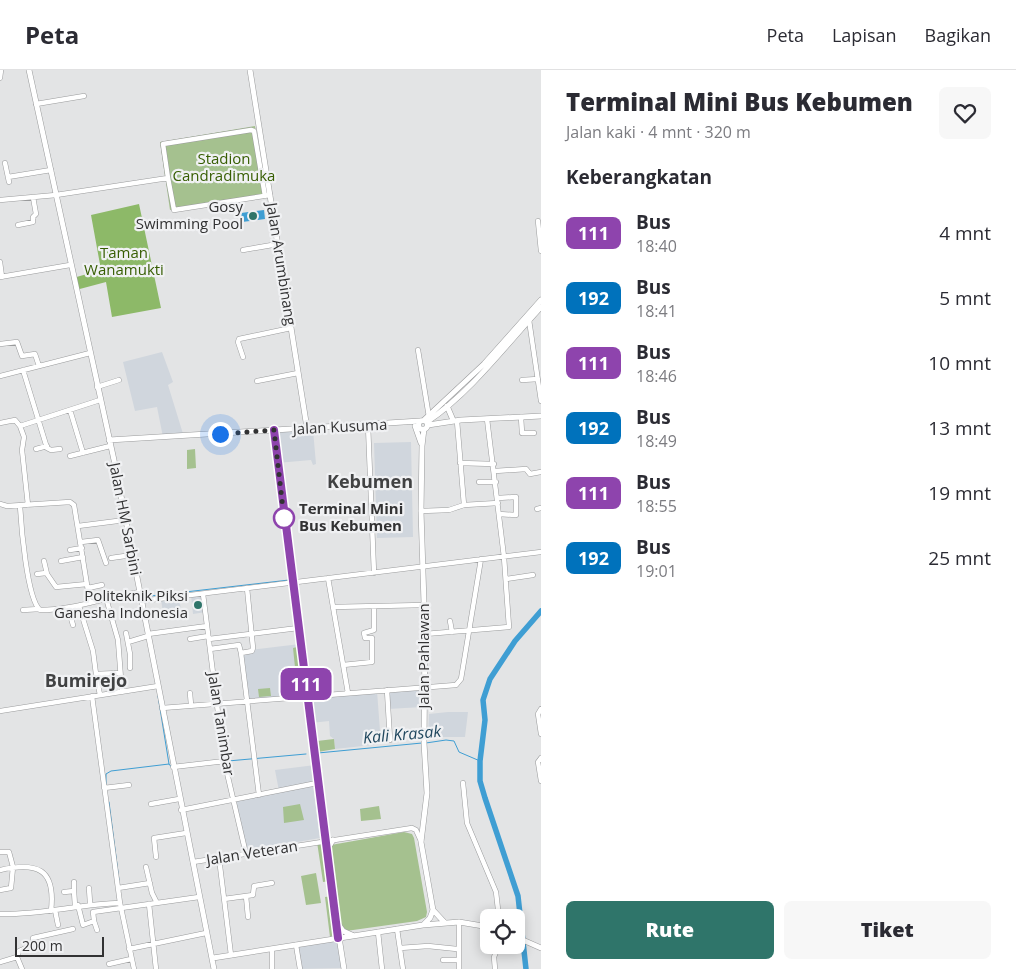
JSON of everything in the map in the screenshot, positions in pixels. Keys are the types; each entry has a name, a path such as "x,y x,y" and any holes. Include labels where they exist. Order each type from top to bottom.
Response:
{"main road":[{"name":"Jalan HM Sarbini","path":"29,70 110,443 181,810 214,969"},
{"name":"Jalan Arumbinang","path":"250,70 267,196 278,244 307,428"},
{"path":"426,423 484,364 541,300"},
{"path":"426,423 447,406 486,368 541,307"},
{"path":"447,406 457,420"},
{"name":"Jalan Kusuma","path":"110,443 274,430 541,416"},
{"path":"411,422 418,430 422,446"},
{"name":"Jalan Pahlawan","path":"426,423 422,446 421,510 425,634 424,742 427,793 421,842 433,910"},
{"path":"274,430 324,842 344,969"},
{"path":"326,853 333,840"},
{"path":"423,925 430,918 433,910 445,923"},
{"path":"336,921 343,931 355,936"},
{"path":"212,958 423,925 459,922 480,926"},
{"path":"525,941 539,947"}],"street":[{"path":"0,78 1,70"},
{"path":"36,104 84,96"},
{"path":"252,130 267,196 174,210 163,144 252,130"},
{"path":"5,163 9,180 51,170"},
{"path":"0,200 56,196 168,178"},
{"path":"18,225 32,222 32,217 36,214 33,198"},
{"path":"538,221 541,251"},
{"path":"243,250 278,244"},
{"path":"0,262 1,277 70,265"},
{"path":"529,320 539,371 541,401"},
{"path":"243,357 238,342 239,338 291,328"},
{"path":"0,344 17,342 22,356 35,354 39,366"},
{"path":"534,347 541,346"},
{"path":"418,350 426,423"},
{"path":"0,376 90,353"},
{"path":"23,370 46,446 50,450 60,449"},
{"path":"257,381 298,372"},
{"path":"522,380 538,378"},
{"path":"98,388 119,380"},
{"path":"20,426 100,400"},
{"path":"70,410 83,453"},
{"path":"521,417 522,433 534,432"},
{"path":"425,634 509,627 495,471 487,419"},
{"path":"0,423 14,420 20,426 24,437 22,450 28,505"},
{"path":"457,420 464,506"},
{"path":"368,425 374,573"},
{"path":"70,456 110,443"},
{"path":"36,449 46,446"},
{"path":"460,463 494,464"},
{"path":"495,471 526,469 530,474 541,472"},
{"path":"479,482 496,482"},
{"path":"421,510 449,510 516,497 516,515 499,514"},
{"path":"0,504 72,503 81,542 90,603"},
{"path":"20,505 24,551 34,598 39,609"},
{"path":"78,526 125,520"},
{"path":"81,542 98,540 106,563"},
{"path":"70,550 82,548"},
{"path":"23,610 68,608 106,598 204,594 541,552"},
{"path":"111,558 132,555"},
{"path":"61,561 83,557"},
{"path":"162,708 425,688 459,683 482,560"},
{"path":"44,561 46,573 56,587 102,586"},
{"path":"37,574 46,573"},
{"path":"506,579 533,575"},
{"path":"328,578 348,694"},
{"path":"241,653 253,650 247,588"},
{"name":"Jalan Tanimbar","path":"204,594 225,762 246,854"},
{"path":"106,598 118,640 119,673 122,692"},
{"path":"333,607 424,605"},
{"path":"79,606 93,651 100,695"},
{"path":"344,665 372,662 372,638 365,638 364,633 374,630 374,606"},
{"path":"68,608 73,626"},
{"path":"450,621 452,632"},
{"path":"128,642 148,635 207,626"},
{"path":"190,639 298,628"},
{"path":"126,633 130,668"},
{"path":"210,649 240,645 259,794"},
{"path":"96,674 119,673"},
{"path":"0,711 157,686"},
{"path":"387,690 390,740"},
{"path":"190,693 192,706"},
{"path":"92,696 120,903 124,908 134,969"},
{"path":"541,709 538,714 541,734"},
{"path":"541,758 538,762 541,781"},
{"path":"173,767 225,762"},
{"path":"181,810 318,783"},
{"path":"463,783 467,823 496,892 498,909"},
{"path":"104,788 129,785"},
{"path":"151,804 179,799"},
{"name":"Jalan Veteran","path":"193,862 412,828 416,830 421,842"},
{"path":"156,857 154,838 186,833"},
{"path":"0,852 9,852 13,867 11,888 0,890"},
{"path":"219,858 231,955"},
{"path":"146,866 157,903"},
{"path":"0,870 13,867 37,867 43,872 51,894 53,911 58,925"},
{"path":"74,882 76,906 83,925 94,921"},
{"path":"118,888 150,883"},
{"path":"224,899 254,895 254,886 272,883"},
{"path":"89,888 90,903"},
{"path":"64,892 74,890"},
{"path":"246,896 248,917"},
{"path":"97,930 93,912 199,897"},
{"path":"0,914 24,915 90,903 120,903"},
{"path":"149,904 156,969"},
{"path":"459,922 457,949 459,969"},
{"path":"22,969 17,957 19,951 33,945 34,938 73,929"},
{"path":"397,929 403,969"},
{"path":"378,932 382,969"},
{"path":"131,949 206,933"},
{"path":"296,945 300,969"},
{"path":"400,948 428,946 457,949"},
{"path":"272,949 272,969"},
{"path":"495,954 495,969"},
{"path":"0,962 17,957"},
{"path":"109,964 131,959"},
{"path":"443,960 458,960"}],"shaded area":[{"path":"162,352 173,382 168,385 184,437 163,437 157,407 135,411 123,362"},
{"path":"313,430 316,464 313,465 311,460 277,463 274,432"},
{"path":"411,442 413,537 377,538 374,443"},
{"name":"Politeknik Piksi Ganesha Indonesia","path":"203,594 206,612 193,614 191,595"},
{"path":"179,596 182,618 164,620 161,599"},
{"path":"300,644 305,680 287,682 289,698 247,701 242,651"},
{"path":"422,688 422,707 388,709 387,691"},
{"path":"377,691 381,744 335,749 334,739 330,736 329,721 311,723 307,697"},
{"path":"468,712 465,737 428,737 429,714"},
{"path":"315,765 317,783 313,785 320,838 246,851 234,800 279,791 275,770"},
{"path":"338,939 343,968 300,969 297,946"}],"green space":[{"name":"Stadion Candradimuka","path":"255,126 266,198 170,210 160,142"},
{"name":"Taman Wanamukti","path":"139,204 161,308 112,317 106,282 76,290 73,278 101,270 91,215"},
{"path":"195,449 196,468 187,469 187,450"},
{"path":"297,647 301,677 296,677 293,648"},
{"path":"270,688 271,696 259,697 258,689"},
{"path":"334,739 335,749 318,752 317,741"},
{"path":"300,804 304,820 284,823 283,807"},
{"path":"379,806 381,819 361,821 360,809"},
{"path":"404,832 412,834 414,838 427,912 426,917 417,921 346,931 340,922 328,850 331,845"},
{"path":"323,841 330,881 323,882 317,842"},
{"path":"316,873 321,903 306,905 301,876"},
{"path":"332,896 337,933 330,937 325,897"}],"water":[{"name":"Gosy Swimming Pool","path":"264,210 265,219 242,222 241,213"}],"waterway":[{"path":"142,597 289,580"},
{"path":"526,969 518,896 480,781 480,761 485,720 483,700 490,679 515,641 541,611"},
{"path":"158,696 169,764"},
{"name":"Kali Krasak","path":"426,743 446,740 454,741 459,752 480,761"},
{"name":"Kali Krasak","path":"318,753 422,743"},
{"name":"Kali Krasak","path":"228,761 306,754"},
{"path":"106,784 106,774 111,771 169,764 172,768"},
{"path":"109,802 119,880"}],"bus line":[{"name":"111","path":"274,430 324,842 338,938"}],"place":[{"name":"Gosy Swimming Pool","path":"253,216"},
{"name":"Terminal Mini Bus Kebumen","path":"284,518"},
{"name":"Politeknik Piksi Ganesha Indonesia","path":"198,605"}],"district":[{"name":"Kebumen","path":"370,482"},
{"name":"Bumirejo","path":"86,681"}],"route":[{"path":"220,434 274,430 284,518"}]}
